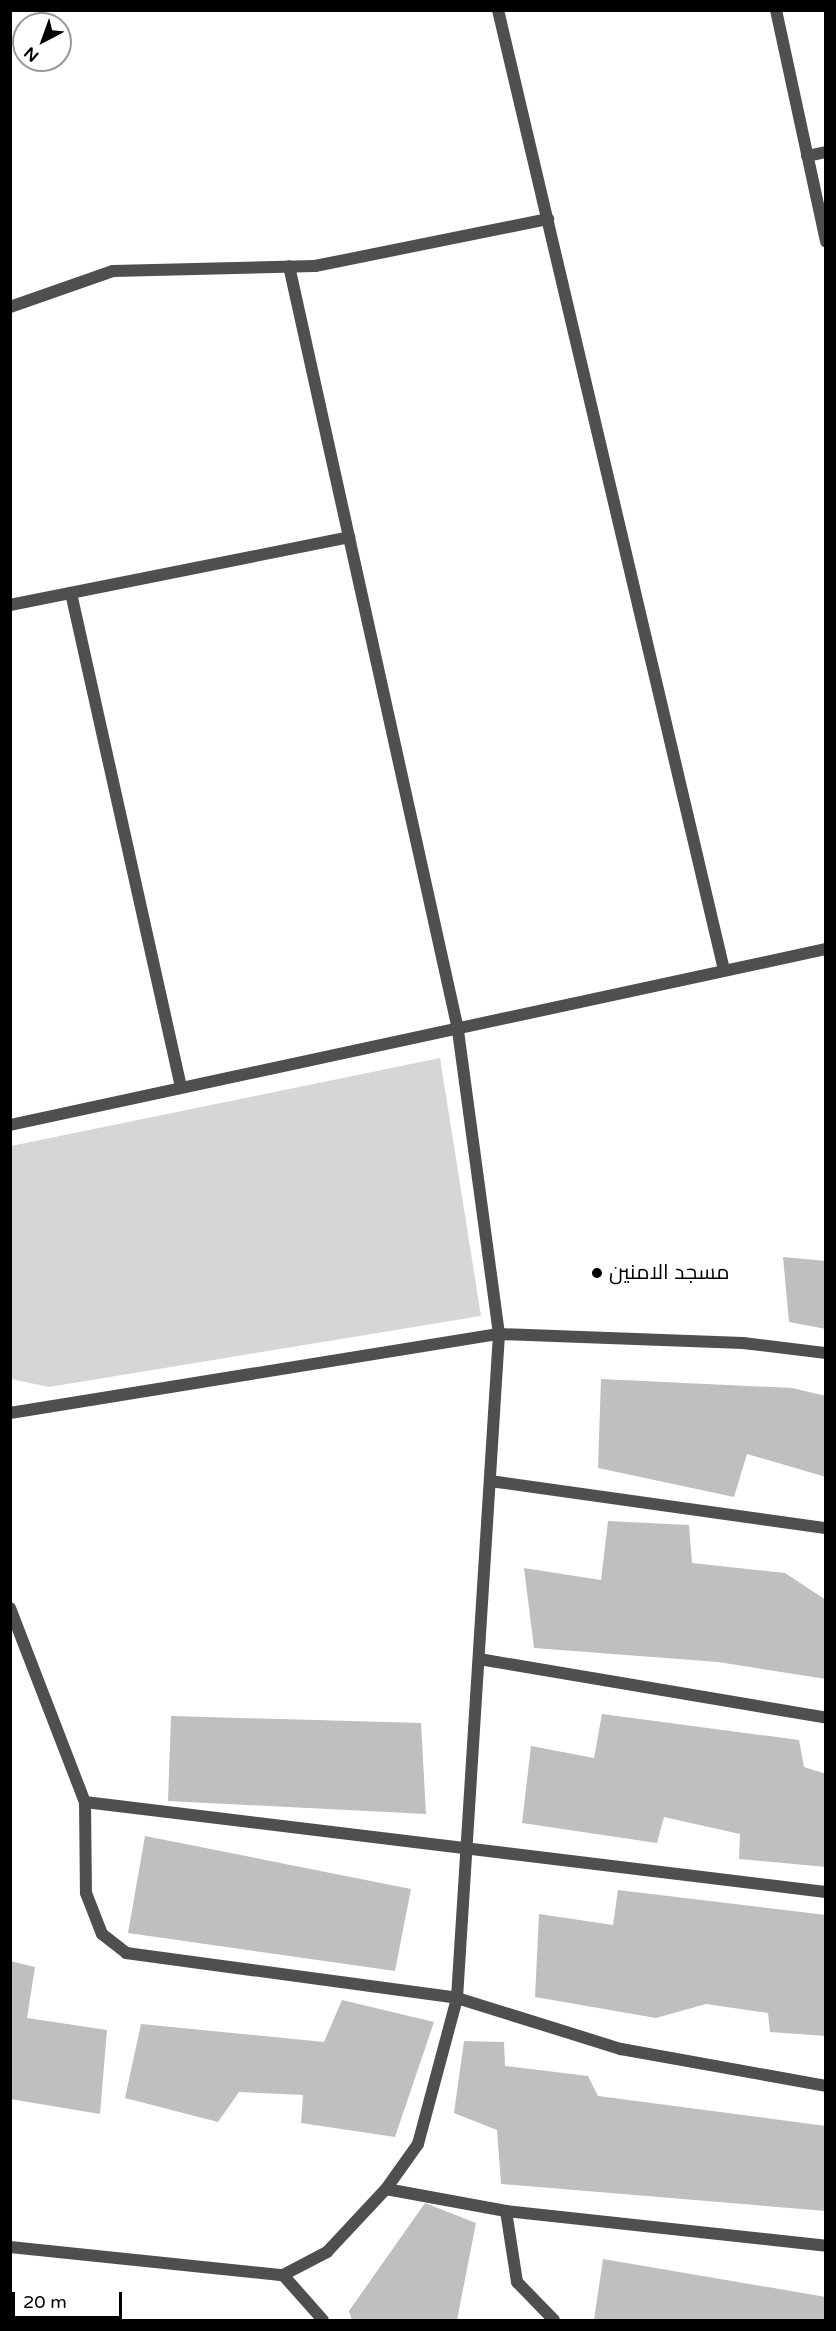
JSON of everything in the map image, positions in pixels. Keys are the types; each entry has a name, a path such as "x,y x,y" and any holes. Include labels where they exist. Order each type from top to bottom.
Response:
{"street":[{"path":"498,10 724,970"},
{"path":"776,10 825,242"},
{"path":"807,156 825,152"},
{"path":"10,307 113,271 289,266 548,219"},
{"path":"10,2247 283,2275 327,2252 386,2189 418,2144 458,1998 499,1334 458,1025 289,266"},
{"path":"10,605 349,537"},
{"path":"71,593 181,1087"},
{"path":"10,1125 458,1025 825,949"},
{"path":"10,1413 499,1334 743,1343 825,1353"},
{"path":"490,1481 825,1528"},
{"path":"10,1608 85,1802 86,1893 102,1934 126,1953 458,1998 621,2049 825,2086"},
{"path":"479,1659 825,1718"},
{"path":"85,1802 825,1892"},
{"path":"386,2189 506,2211 825,2247"},
{"path":"506,2211 517,2282 554,2320"},
{"path":"283,2275 323,2320"}],"shaded area":[{"path":"440,1058 481,1316 49,1387 11,1379 11,1146"}],"building":[{"path":"783,1257 826,1261 826,1329 789,1322"},
{"path":"601,1379 792,1388 826,1396 826,1477 747,1454 734,1497 598,1468"},
{"path":"608,1521 689,1525 692,1563 785,1573 826,1600 826,1679 718,1662 534,1648 524,1568 601,1580"},
{"path":"602,1714 799,1740 804,1767 826,1774 826,1867 739,1859 740,1834 664,1817 657,1843 522,1823 531,1746 594,1758"},
{"path":"171,1716 421,1723 426,1814 168,1801"},
{"path":"145,1836 411,1889 395,1971 128,1933"},
{"path":"618,1890 826,1915 826,2036 770,2032 768,2013 706,2004 656,2018 535,1997 539,1914 613,1925"},
{"path":"10,1961 35,1967 27,2018 107,2030 100,2114 10,2099"},
{"path":"342,2000 434,2022 395,2137 301,2123 303,2095 239,2092 218,2122 125,2098 141,2024 324,2042"},
{"path":"464,2041 504,2042 505,2066 588,2076 598,2096 826,2126 826,2211 501,2184 497,2130 454,2113"},
{"path":"425,2203 476,2223 457,2320 352,2320 349,2311"},
{"path":"603,2259 826,2297 826,2320 594,2320"}],"place":[{"name":"مسجد الامنين","path":"597,1273"}]}
